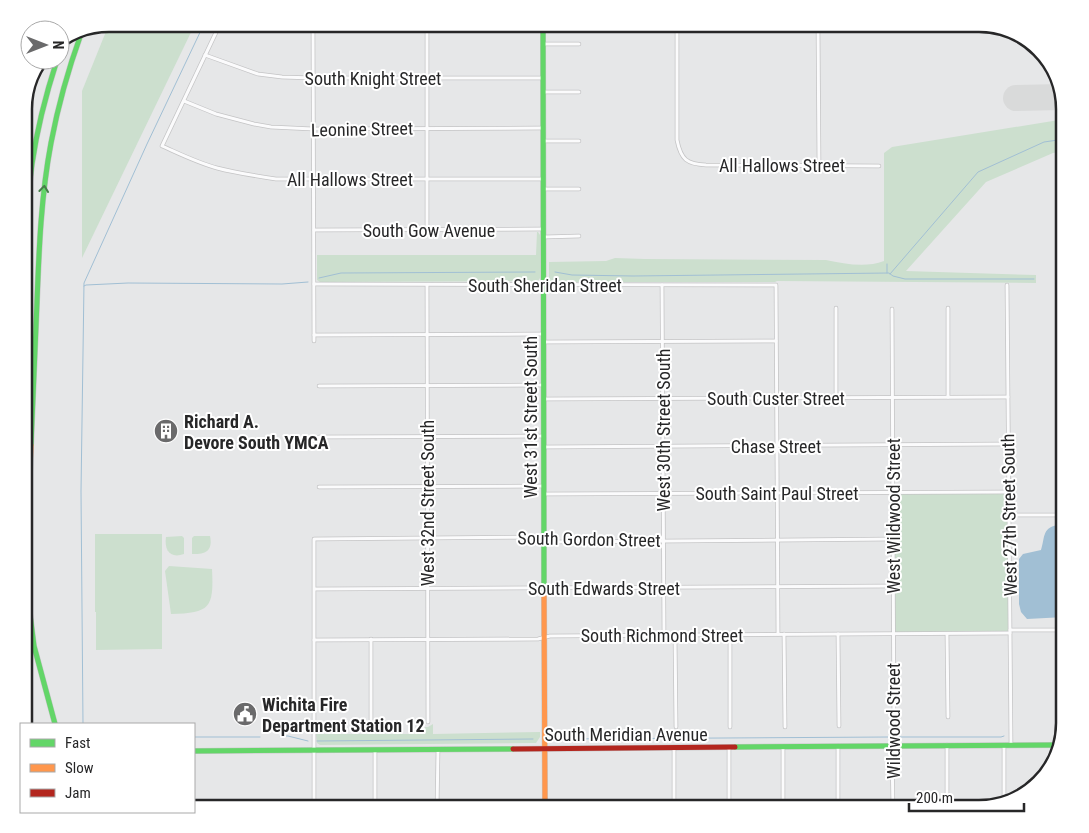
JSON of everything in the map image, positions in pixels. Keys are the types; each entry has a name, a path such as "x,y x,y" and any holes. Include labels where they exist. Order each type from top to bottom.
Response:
{"main road":[{"name":"West 31st Street South","path":"543,32 545,801"},
{"path":"33,408 44,187 61,99 80,38"},
{"path":"33,159 42,114 54,70"},
{"path":"33,639 55,723"},
{"name":"South Meridian Avenue","path":"195,751 1053,745"}],"street":[{"path":"184,102 216,32"},
{"path":"313,32 314,341"},
{"path":"427,32 427,230"},
{"name":"All Hallows Street","path":"677,32 677,140 679,151 686,160 693,164 706,165 879,166"},
{"path":"818,32 819,166"},
{"path":"543,44 579,44"},
{"name":"South Knight Street","path":"205,55 258,74 282,77 543,78"},
{"path":"543,92 579,92"},
{"name":"All Hallows Street","path":"184,102 162,146 206,164 237,173 276,179 543,178"},
{"name":"Leonine Street","path":"184,102 216,114 272,127 313,129 543,128"},
{"path":"543,141 579,140"},
{"path":"544,189 579,189"},
{"name":"South Gow Avenue","path":"314,230 544,229"},
{"path":"544,237 579,236"},
{"name":"South Sheridan Street","path":"314,284 776,285 776,341"},
{"name":"West 32nd Street South","path":"427,285 428,722"},
{"name":"West 30th Street South","path":"662,285 664,635"},
{"name":"West 27th Street South","path":"1007,285 1011,745"},
{"path":"836,308 836,398"},
{"path":"948,308 948,397"},
{"name":"West Wildwood Street","path":"892,309 893,634"},
{"path":"314,335 544,334"},
{"path":"544,342 776,341 778,634"},
{"path":"319,386 544,385"},
{"name":"South Custer Street","path":"544,399 1008,397"},
{"path":"318,437 544,436"},
{"name":"Chase Street","path":"544,447 1008,444"},
{"path":"319,487 544,486"},
{"name":"South Saint Paul Street","path":"544,494 1009,492"},
{"path":"1009,515 1056,515"},
{"name":"South Gordon Street","path":"314,589 314,539 539,537 550,542 893,539"},
{"name":"South Edwards Street","path":"314,589 893,586"},
{"path":"314,589 314,801"},
{"name":"South Richmond Street","path":"314,640 538,638 544,636 675,634 947,634 1056,630"},
{"path":"675,634 676,727"},
{"path":"730,634 730,727"},
{"path":"784,634 785,727"},
{"path":"838,634 840,726"},
{"name":"Wildwood Street","path":"893,634 893,801"},
{"path":"947,634 948,717"},
{"path":"370,640 371,723"},
{"path":"1004,745 1004,796"},
{"path":"838,746 838,801"},
{"path":"947,746 947,801"},
{"path":"674,747 674,801"},
{"path":"729,747 729,801"},
{"path":"783,747 784,801"},
{"path":"436,801 438,749"},
{"path":"375,750 375,801"}],"green space":[{"path":"106,32 191,32 82,258 82,91"},
{"path":"1056,120 1056,152 986,182 906,271 1036,275 1036,283 549,281 549,262 606,261 615,258 826,260 863,265 884,261 884,153 892,147"},
{"path":"537,232 540,235 540,278 538,281 320,282 317,280 317,255 536,255"},
{"path":"893,492 1009,492 1010,633 893,634"},
{"path":"95,534 162,534 162,649 96,650"},
{"path":"182,536 184,538 184,554 175,555 169,552 166,546 166,537"},
{"path":"194,536 210,536 211,541 207,551 201,554 192,554 192,538"},
{"path":"169,566 212,569 212,592 207,606 202,610 194,612 171,614 165,571"},
{"path":"433,724 433,734 540,732 540,737 536,743 320,745 317,743 316,734 425,734 425,727"}],"water":[{"path":"1056,525 1056,617 1027,619 1021,612 1019,604 1019,559 1023,554 1041,550 1046,531"}],"waterway":[{"path":"83,723 81,491 84,283 200,32"},
{"path":"890,274 978,172 1044,142 1056,140"},
{"path":"887,264 887,273"},
{"path":"319,278 341,273 535,272"},
{"path":"555,272 572,275 633,276 889,273 905,279 1034,279"},
{"path":"84,286 128,283 282,284 308,282"},
{"path":"280,736 308,741"},
{"path":"897,737 1004,736"},
{"path":"195,737 260,737"},
{"path":"557,739 891,737"},
{"path":"317,741 533,739"}],"runway":[{"path":"1016,98 1055,97"}],"traffic: fast":[{"path":"543,32 544,594"},
{"path":"33,400 40,242 45,183 57,115 80,38"},
{"path":"33,158 42,112 54,70"},
{"path":"33,638 55,723"},
{"path":"735,747 1053,745"},
{"path":"195,751 513,749"}],"traffic: slow":[{"path":"544,594 545,801"}],"traffic: jam":[{"path":"513,749 735,747"}],"place":[{"name":"Richard A. Devore South YMCA","path":"166,431"},
{"name":"Wichita Fire Department Station 12","path":"245,714"}]}
